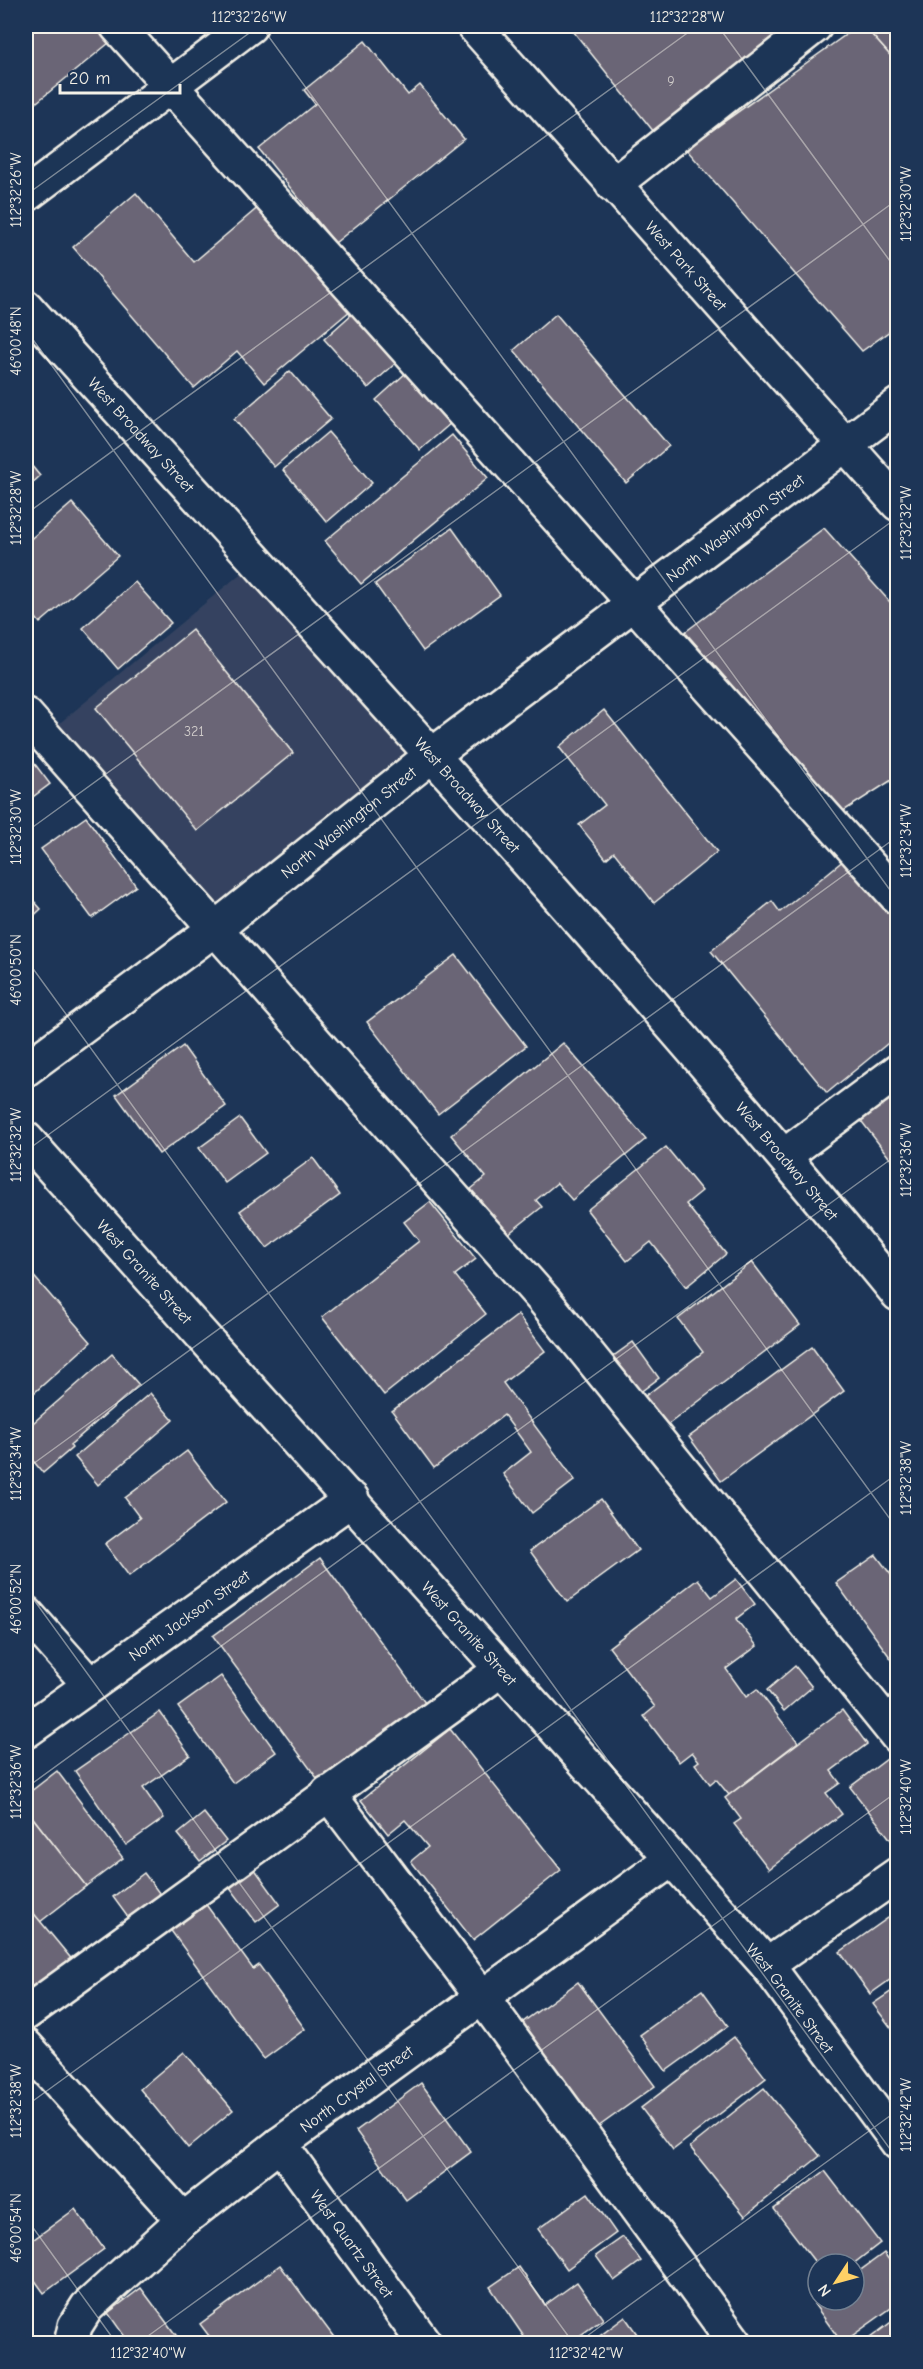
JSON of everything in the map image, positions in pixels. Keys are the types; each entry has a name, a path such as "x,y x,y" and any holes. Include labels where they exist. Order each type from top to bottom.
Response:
{"street":[{"path":"117,26 897,898"},
{"path":"26,195 250,26"},
{"name":"West Park Street","path":"474,26 897,504"},
{"path":"613,185 815,26"},
{"name":"West Broadway Street","path":"26,307 431,756 784,1156 897,1294"},
{"name":"North Washington Street","path":"26,1069 216,928 431,756 846,446 897,405"},
{"path":"26,715 544,1300 897,1737"},
{"path":"784,1156 897,1071"},
{"name":"West Granite Street","path":"26,1139 352,1499 767,1965 897,2142"},
{"name":"North Jackson Street","path":"26,1731 352,1499"},
{"path":"26,1613 90,1685"},
{"path":"26,2013 502,1668"},
{"path":"328,1793 482,1997 736,2343"},
{"name":"North Crystal Street","path":"71,2343 75,2326 87,2307 183,2220 280,2144 672,1859"},
{"path":"767,1965 897,1874"},
{"path":"26,2046 183,2220"},
{"name":"West Quartz Street","path":"280,2144 425,2343"}],"shaded area":[{"path":"256,561 431,756 216,928 44,736"}],"building":[{"path":"26,26 95,26 109,43 26,111"},
{"path":"131,26 159,26 142,39"},
{"path":"569,26 798,26 658,137"},
{"path":"858,26 864,26 898,64 898,325 862,351 686,149"},
{"path":"864,26 898,26 898,64"},
{"path":"365,41 408,95 420,85 464,139 335,243 259,149 315,104 304,90"},
{"path":"136,193 194,262 261,205 351,310 264,383 237,351 194,388 73,247"},
{"path":"353,313 397,362 368,388 324,339"},
{"path":"556,314 669,446 626,483 514,350"},
{"path":"290,371 331,419 274,467 234,419"},
{"path":"407,372 451,423 420,450 376,400"},
{"path":"328,432 372,483 327,522 283,470"},
{"path":"452,435 488,478 361,584 325,541"},
{"path":"26,459 40,476 26,489"},
{"path":"72,503 118,556 40,623 26,606 26,543"},
{"path":"452,528 500,595 423,651 375,584"},
{"path":"824,528 898,611 898,776 842,812 685,632"},
{"path":"135,582 171,623 118,669 83,628"},
{"path":"192,630 293,753 197,831 96,708"},
{"path":"604,710 717,852 654,903 614,852 606,859 579,825 605,805 559,747"},
{"path":"28,755 50,784 26,802 26,757"},
{"path":"86,817 136,886 92,918 41,849"},
{"path":"850,855 898,913 898,1035 827,1093 711,951 772,901 780,912"},
{"path":"26,892 41,909 26,923"},
{"path":"456,955 526,1046 438,1114 367,1022"},
{"path":"563,1043 646,1139 572,1200 557,1183 536,1200 542,1207 508,1234 471,1189 486,1177 451,1135"},
{"path":"183,1046 226,1106 159,1154 116,1095"},
{"path":"898,1090 898,1169 859,1118"},
{"path":"240,1118 266,1153 225,1183 199,1148"},
{"path":"666,1147 702,1191 686,1204 726,1254 686,1287 651,1242 627,1261 587,1210"},
{"path":"313,1158 340,1195 267,1248 240,1211"},
{"path":"430,1202 476,1259 455,1275 486,1314 384,1395 322,1317 419,1241 404,1222"},
{"path":"752,1262 800,1325 658,1432 636,1403 703,1352 678,1319"},
{"path":"30,1272 91,1342 26,1400 26,1276"},
{"path":"518,1315 545,1351 503,1383 575,1480 532,1513 503,1474 531,1452 504,1415 434,1468 392,1411"},
{"path":"633,1342 659,1378 635,1396 608,1360"},
{"path":"812,1347 844,1391 721,1481 689,1437"},
{"path":"112,1354 139,1385 70,1445 72,1448 43,1473 26,1452 26,1429"},
{"path":"150,1393 173,1420 98,1485 75,1457"},
{"path":"187,1451 226,1502 129,1576 105,1544 140,1518 125,1498"},
{"path":"601,1499 638,1550 567,1602 530,1551"},
{"path":"876,1555 898,1584 898,1656 892,1660 836,1583"},
{"path":"320,1558 431,1711 325,1789 213,1636"},
{"path":"698,1579 712,1597 736,1579 755,1604 736,1619 757,1646 726,1669 746,1697 757,1689 798,1742 729,1795 716,1779 710,1784 695,1764 699,1761 692,1752 679,1762 644,1716 655,1707 609,1647"},
{"path":"795,1666 812,1687 784,1711 767,1690"},
{"path":"221,1676 276,1752 233,1783 178,1707"},
{"path":"842,1710 867,1744 831,1771 840,1783 826,1793 842,1814 769,1869 734,1824 741,1819 725,1798"},
{"path":"160,1712 190,1755 143,1788 164,1818 126,1845 75,1771"},
{"path":"450,1729 561,1870 473,1940 411,1861 428,1847 405,1820 388,1834 361,1800"},
{"path":"887,1759 898,1773 898,1849 850,1787"},
{"path":"57,1771 123,1858 86,1886 26,1809 26,1795"},
{"path":"26,1809 86,1886 40,1922 26,1904"},
{"path":"204,1813 226,1841 200,1861 178,1834"},
{"path":"254,1868 280,1904 256,1922 229,1886"},
{"path":"144,1873 163,1898 132,1923 113,1897"},
{"path":"199,1895 253,1969 259,1965 305,2029 264,2059 164,1921"},
{"path":"26,1904 74,1962 37,1993 26,1979"},
{"path":"898,1911 898,1974 870,1994 840,1952"},
{"path":"578,1982 655,2086 595,2129 519,2025"},
{"path":"898,1987 898,2037 873,2004"},
{"path":"702,1990 728,2026 666,2071 640,2035"},
{"path":"734,2037 766,2078 673,2150 641,2108"},
{"path":"184,2052 233,2110 188,2148 140,2089"},
{"path":"421,2083 471,2152 406,2200 356,2131"},
{"path":"764,2088 820,2156 745,2216 690,2147"},
{"path":"825,2171 880,2243 866,2254 866,2252 807,2252 774,2209"},
{"path":"588,2193 616,2233 567,2269 538,2229"},
{"path":"75,2209 104,2249 44,2293 26,2268 26,2245"},
{"path":"623,2237 641,2261 614,2281 596,2256"},
{"path":"884,2253 898,2272 898,2303 842,2343 820,2312 866,2312 866,2266"},
{"path":"280,2265 339,2344 215,2344 200,2324"},
{"path":"519,2267 545,2305 577,2282 603,2319 568,2344 529,2344 490,2287"},
{"path":"141,2288 178,2338 171,2344 130,2344 108,2313"},
{"path":"625,2317 644,2344 589,2344"},
{"path":"898,2317 898,2344 862,2344"}]}
